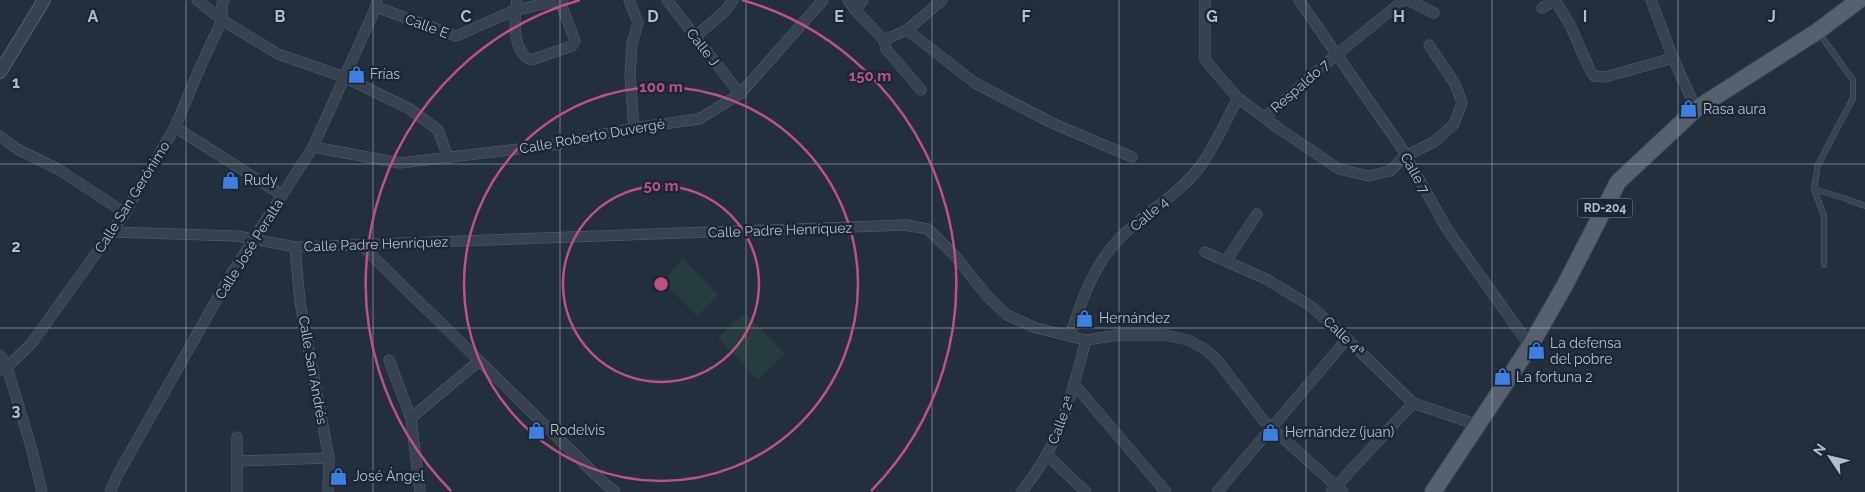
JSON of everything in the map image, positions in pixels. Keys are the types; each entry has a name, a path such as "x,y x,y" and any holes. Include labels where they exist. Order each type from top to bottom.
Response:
{"main road":[{"name":"RD-204","path":"1433,492 1530,346 1566,285 1618,182 1696,109 1818,31 1859,0"}],"street":[{"path":"0,72 44,0"},
{"path":"197,0 222,20 278,54 344,77 410,109 438,130 448,157"},
{"name":"Calle San Gerónimo","path":"3,368 31,344 126,213 175,127 222,20 222,4 224,0"},
{"path":"516,5 514,31 522,53 531,60 572,46 574,36 562,0"},
{"name":"Calle E","path":"376,3 456,36 516,5 562,0"},
{"path":"629,0 638,24 632,44 630,76 634,128"},
{"name":"Calle J","path":"667,0 740,94"},
{"path":"695,37 725,10 733,0"},
{"name":"Calle Roberto Duvergé","path":"313,147 400,163 552,145 634,128 699,119 740,94 823,0"},
{"path":"848,0 884,40 886,49 921,90"},
{"path":"855,10 863,0"},
{"path":"884,40 907,30 942,0"},
{"path":"1204,0 1205,60 1238,98 1338,169 1369,176 1390,171 1405,156 1434,142 1454,124 1462,103 1455,84 1430,45"},
{"name":"Calle 7","path":"1299,0 1401,147 1447,229 1530,346"},
{"name":"Respaldo 7","path":"1264,118 1336,55 1404,0"},
{"path":"1408,0 1434,13"},
{"path":"1542,8 1555,0 1570,25 1594,76 1605,77 1673,58"},
{"path":"1651,0 1673,58 1696,109"},
{"name":"Calle José Peralta","path":"110,492 118,474 220,293 313,147 376,3"},
{"path":"907,30 975,84 1052,123 1132,157"},
{"name":"Calle 4","path":"1070,335 1090,280 1106,256 1118,240 1170,197 1199,168 1238,98"},
{"path":"175,127 282,196"},
{"path":"0,136 17,149 58,169 126,213"},
{"path":"1226,261 1257,214"},
{"name":"Calle Padre Henríquez","path":"113,232 237,236 295,247 905,225 928,229 955,256 988,297 1007,315 1036,328 1086,340 1119,335 1165,335 1188,340 1205,349 1217,360 1263,420 1337,490"},
{"path":"360,244 594,474 615,492"},
{"name":"Calle San Andrés","path":"295,247 300,302 329,458 328,492"},
{"name":"Calle 4ª","path":"1205,252 1266,279 1312,307 1347,338 1413,403 1478,425"},
{"path":"1216,492 1347,338"},
{"name":"Calle 2ª","path":"1021,492 1033,479 1048,456 1068,408 1086,340"},
{"path":"0,355 32,450 42,492"},
{"path":"389,360 411,418 420,492"},
{"path":"411,418 479,361"},
{"path":"1074,384 1166,492"},
{"path":"1337,490 1413,403"},
{"path":"237,437 237,492"},
{"path":"1048,456 1086,492"},
{"path":"237,461 329,458"}],"lane":[{"path":"1818,31 1853,80 1852,98 1818,165 1814,189 1824,216 1824,265"},
{"path":"1814,189 1865,206"}],"green space":[{"path":"683,259 718,295 697,316 662,281"},
{"path":"745,313 785,354 758,380 718,338"}],"place":[{"name":"Frías","path":"356,74"},
{"name":"Rasa aura","path":"1689,109"},
{"name":"Rudy","path":"230,180"},
{"name":"Hernández","path":"1085,318"},
{"name":"La defensa del pobre","path":"1536,351"},
{"name":"La fortuna 2","path":"1502,377"},
{"name":"Rodelvis","path":"536,430"},
{"name":"Hernández (juan)","path":"1271,432"},
{"name":"José Ángel","path":"339,476"}]}
